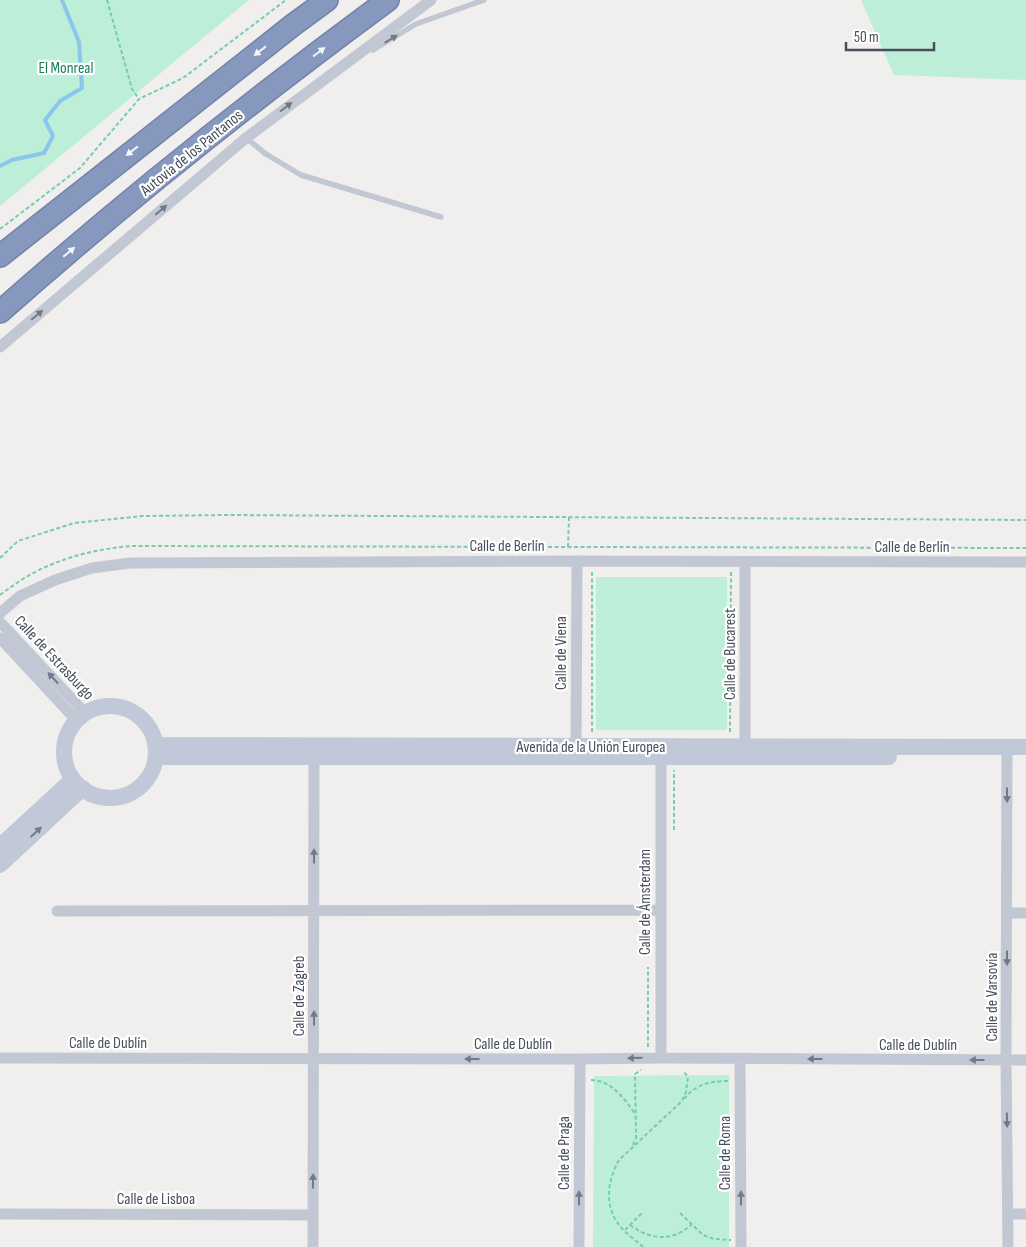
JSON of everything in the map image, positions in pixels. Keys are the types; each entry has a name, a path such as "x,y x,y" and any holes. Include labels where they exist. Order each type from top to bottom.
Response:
{"highway":[{"path":"0,256 327,0"},
{"name":"Autovía de los Pantanos","path":"0,312 100,226 243,110 388,0"}],"street":[{"path":"0,347 246,138 431,0"},
{"name":"Calle de Viena","path":"576,746 577,562"},
{"name":"Calle de Bucarest","path":"745,562 745,746"},
{"name":"Calle de Berlín","path":"0,613 20,596 55,580 92,568 130,563 1026,562"},
{"name":"Calle de Estrasburgo","path":"0,622 82,717"},
{"name":"Calle de Estrasburgo","path":"0,638 82,717"},
{"path":"108,706 123,708 137,714 148,725 155,739 156,751 153,770 145,782 133,792 119,797 104,798 90,793 78,784 69,772 64,758 65,743 70,729 93,709 108,706"},
{"name":"Avenida de la Unión Europea","path":"314,751 576,746 661,751 745,746 1007,752 1026,758"},
{"name":"Avenida de la Unión Europea","path":"156,751 1007,752 1026,746"},
{"name":"Calle de Zagreb","path":"313,1247 314,751"},
{"name":"Calle de Ámsterdam","path":"661,751 661,1058"},
{"name":"Calle de Varsovia","path":"1007,752 1008,913 1006,1060 1008,1247"},
{"path":"0,846 78,784"},
{"path":"0,865 78,784"},
{"path":"57,911 660,910"},
{"path":"1008,913 1026,913"},
{"name":"Calle de Dublín","path":"0,1058 580,1059 642,1064 661,1058 1026,1060"},
{"name":"Calle de Praga","path":"579,1247 580,1059"},
{"name":"Calle de Roma","path":"740,1059 741,1243"},
{"name":"Calle de Lisboa","path":"0,1214 313,1215"},
{"path":"1008,1214 1026,1214"}],"lane":[{"path":"320,82 416,24 484,0"},
{"path":"246,138 266,154 301,175 441,217"}],"path":[{"path":"106,0 132,89 139,99"},
{"path":"0,229 80,168 139,99 183,78 286,0"},
{"path":"0,558 18,541 74,523 143,516 1026,520"},
{"path":"568,547 569,517"},
{"path":"592,562 592,734 594,737"},
{"path":"730,735 731,562"},
{"path":"632,1070 642,1064"},
{"path":"632,1148 636,1138 635,1074 642,1064"},
{"path":"682,1101 686,1092 688,1077 682,1070 691,1070"},
{"path":"580,1075 588,1075 588,1080 602,1082 610,1086 627,1102 636,1116"},
{"path":"643,1247 620,1226 610,1207 608,1192 612,1172 619,1160 687,1095 704,1084 714,1081 733,1082 733,1076 740,1076"},
{"path":"624,1230 643,1212"},
{"path":"680,1213 703,1235 714,1239 741,1243"},
{"path":"630,1225 639,1232 658,1237 676,1234 687,1229 692,1224"}],"green space":[{"name":"El Monreal","path":"0,0 249,0 0,206"},
{"path":"861,0 1026,0 1026,80 894,75"},
{"path":"596,577 727,577 727,730 596,730"},
{"path":"729,1075 729,1247 593,1247 594,1076"}],"waterway":[{"path":"0,166 12,160 44,153 53,136 45,120 60,101 82,88 79,42 62,0"}]}
